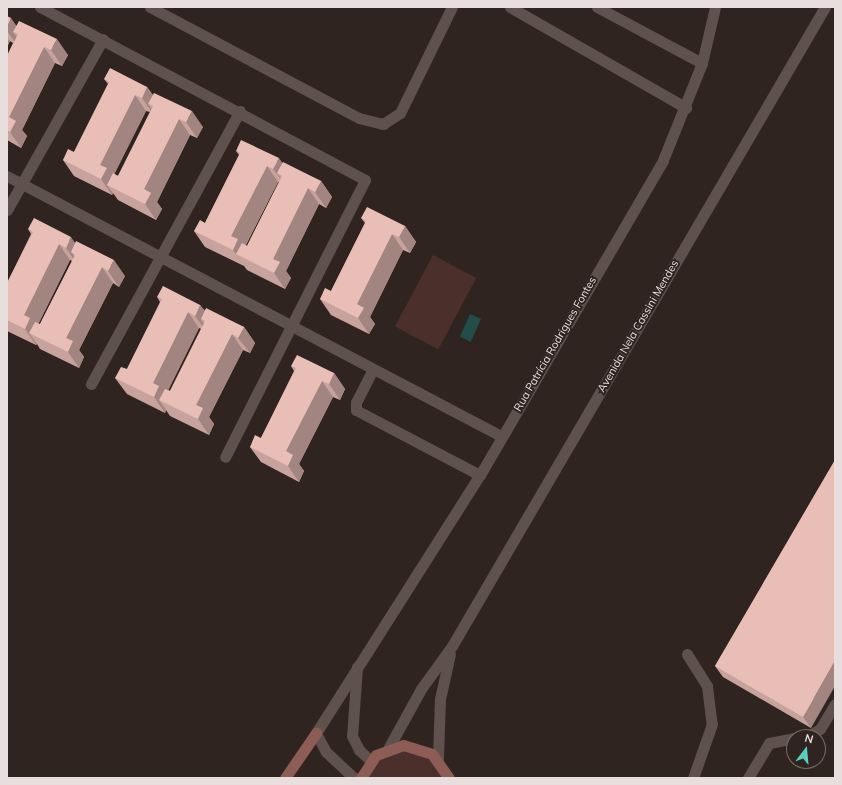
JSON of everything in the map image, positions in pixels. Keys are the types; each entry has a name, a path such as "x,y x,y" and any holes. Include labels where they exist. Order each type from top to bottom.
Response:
{"main road":[{"path":"285,778 316,733"},
{"path":"361,778 370,760 389,747 411,745 438,758 450,777"}],"street":[{"path":"40,7 240,111 365,180 225,457"},
{"path":"150,7 358,118 383,124 400,113 452,7"},
{"path":"510,7 686,108"},
{"path":"597,7 702,63"},
{"name":"Rua Patrícia Rodrigues Fontes","path":"316,733 358,663 480,475 501,436 663,160 686,108 702,63 715,7"},
{"name":"Avenida Nela Cassini Mendes","path":"389,747 420,689 452,646 825,7"},
{"path":"7,210 103,39"},
{"path":"91,384 240,111"},
{"path":"7,176 372,371 501,436"},
{"path":"372,371 356,402 356,410 480,475"},
{"name":"Avenida Nela Cassini Mendes","path":"438,758 440,699 452,646"},
{"path":"687,654 707,686 712,724 693,778"},
{"name":"Rua Patrícia Rodrigues Fontes","path":"358,663 352,736 359,750 370,760"},
{"path":"821,729 835,704"},
{"path":"316,733 326,752 354,778"},
{"path":"748,778 769,743 786,740"}],"shaded area":[{"path":"433,255 476,278 438,350 395,327"},
{"path":"398,750 425,754 436,763 444,778 366,778 374,763"}],"water":[{"path":"470,314 481,319 471,342 460,337"}],"building":[{"path":"7,16 11,18 7,26"},
{"path":"19,21 57,39 51,50 44,47 9,117 16,121 10,132 7,130 7,56 18,34 13,32"},
{"path":"110,68 147,87 142,98 135,95 100,165 107,168 101,179 63,160 68,149 74,152 109,82 104,79"},
{"path":"154,93 192,111 186,122 179,119 144,189 151,193 145,204 107,185 113,173 118,176 153,106 148,104"},
{"path":"241,140 279,158 273,169 267,166 231,236 238,239 233,250 194,231 200,220 205,223 240,153 236,151"},
{"path":"283,162 321,181 315,192 308,188 273,259 280,262 274,273 236,254 242,243 247,246 282,176 277,173"},
{"path":"367,207 405,226 399,237 392,234 357,304 364,308 358,318 320,299 325,288 331,291 366,221 361,218"},
{"path":"34,218 71,237 66,248 59,244 24,315 30,318 25,329 7,320 7,283 33,232 28,229"},
{"path":"76,241 114,260 108,271 102,267 66,338 73,341 68,352 29,333 35,322 40,324 75,255 71,252"},
{"path":"163,286 200,305 195,316 188,312 153,383 159,386 154,397 115,378 121,367 127,369 162,299 157,297"},
{"path":"206,308 244,327 238,338 232,334 196,405 203,408 198,419 159,400 165,389 170,391 205,321 201,319"},
{"path":"297,355 334,373 329,384 322,381 286,451 293,455 288,466 250,447 255,435 261,438 296,368 291,366"},
{"path":"835,460 835,661 803,717 715,666"}]}
